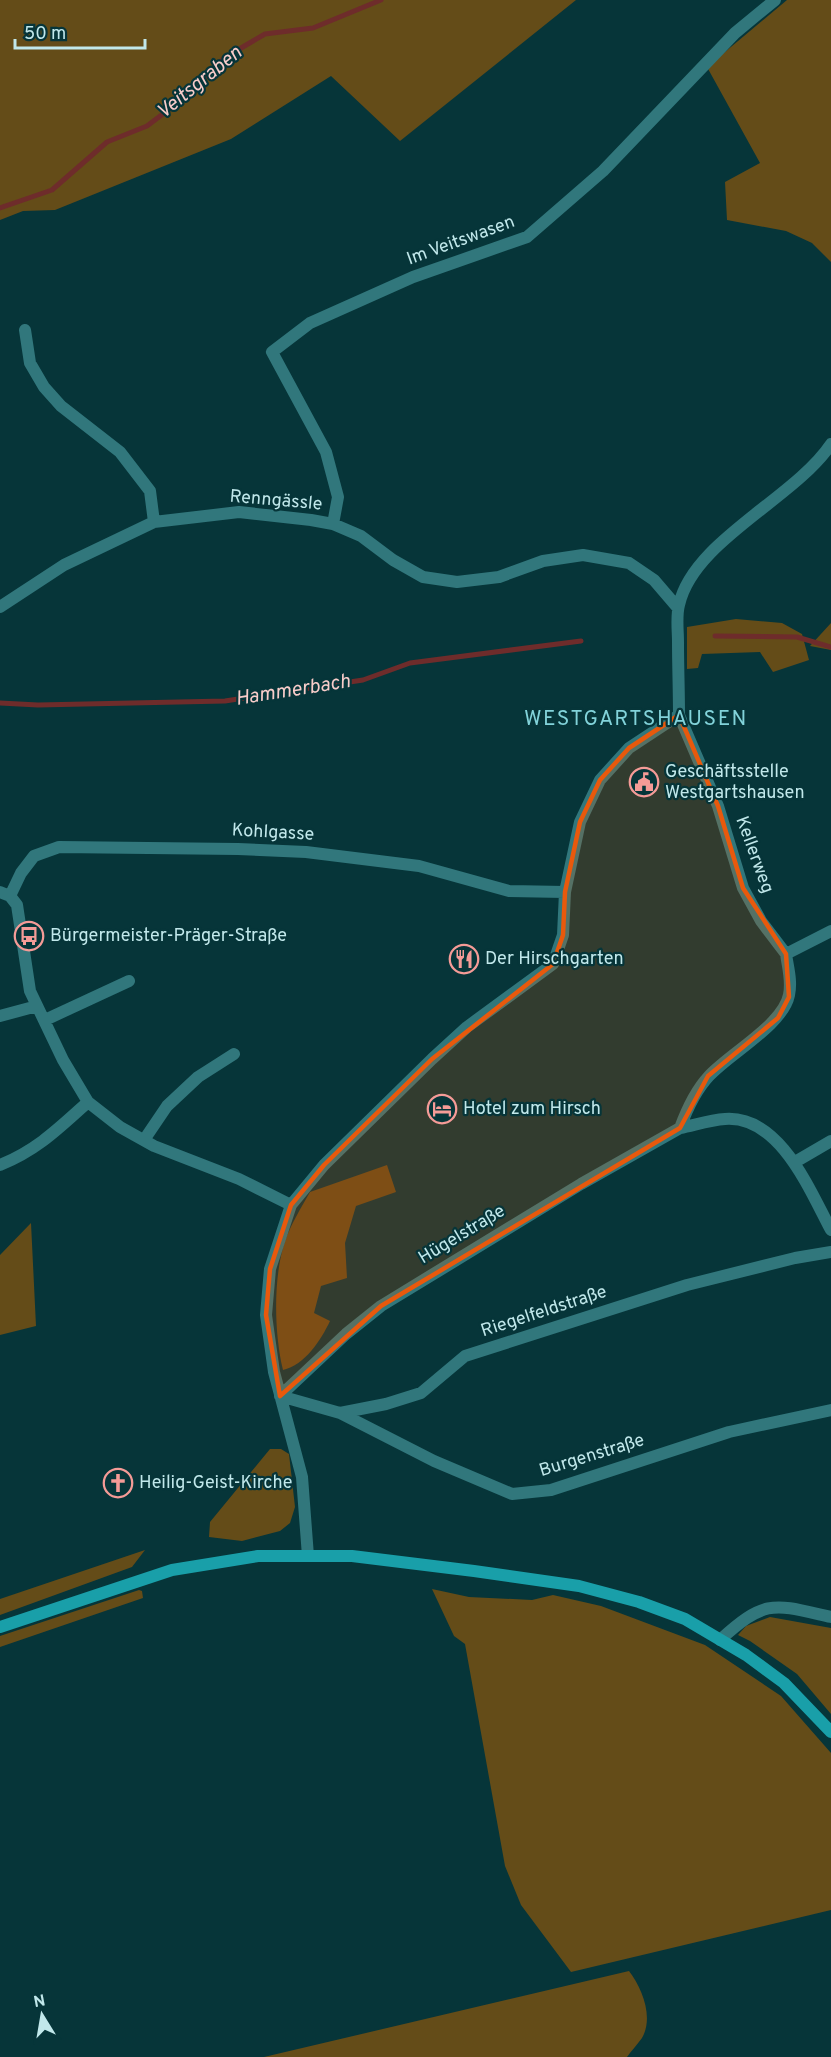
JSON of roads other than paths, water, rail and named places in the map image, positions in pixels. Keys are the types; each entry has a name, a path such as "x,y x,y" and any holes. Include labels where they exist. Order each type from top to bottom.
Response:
{"main road":[{"path":"0,1627 172,1570 258,1556 352,1556 474,1571 579,1586 639,1602 685,1619 746,1655 784,1683 831,1732"}],"street":[{"name":"Im Veitswasen","path":"333,524 338,497 326,452 272,352 310,323 413,277 527,237 603,171 735,33 775,0"},
{"path":"25,330 30,363 44,387 61,406 120,452 150,491 154,522"},
{"path":"308,1556 302,1477 280,1396 266,1315 270,1269 291,1205 324,1165 432,1059 467,1027 553,964 563,935 565,892 580,822 600,780 629,748 679,715 678,608 684,586 702,562 738,528 791,486 831,444"},
{"name":"Renngässle","path":"0,607 64,565 154,522 239,512 333,524 361,536 393,560 423,577 457,582 499,578 543,561 583,555 629,563 654,580 678,608"},
{"name":"Kellerweg","path":"679,715 718,806 743,888 761,921 786,954"},
{"name":"Kohlgasse","path":"5,894 34,856 59,847 306,852 419,866 509,891 565,892"},
{"path":"5,894 17,905 30,991 63,1060 88,1102 120,1127 144,1140 239,1179 291,1205"},
{"path":"680,1128 689,1104 708,1076 778,1018 789,997 790,978 786,954 831,931"},
{"path":"45,1020 129,981"},
{"path":"0,1016 38,1006"},
{"path":"144,1140 168,1106 198,1077 234,1054"},
{"path":"0,1165 18,1158 41,1144 88,1102"},
{"name":"Hügelstraße","path":"280,1396 346,1334 381,1306 581,1184 680,1128 727,1119 748,1122 772,1136 795,1162 831,1230"},
{"path":"795,1162 831,1141"},
{"name":"Riegelfeldstraße","path":"280,1396 340,1413 386,1404 421,1393 465,1356 687,1285 795,1257 831,1252"},
{"name":"Burgenstraße","path":"340,1413 434,1461 512,1494 551,1490 729,1432 831,1410"},
{"path":"720,1640 741,1620 763,1608 785,1606 831,1617"}],"waterway":[{"name":"Veitsgraben","path":"0,208 52,190 107,142 147,126 180,101 224,58 265,34 313,28 381,0"},
{"name":"Hammerbach","path":"715,636 797,637 831,647"},
{"name":"Hammerbach","path":"0,703 38,705 225,701 363,680 410,663 581,641"}],"place":[{"name":"Geschäftsstelle Westgartshausen","path":"644,782"},
{"name":"Bürgermeister-Präger-Straße","path":"29,936"},
{"name":"Der Hirschgarten","path":"464,959"},
{"name":"Hotel zum Hirsch","path":"442,1109"},
{"name":"Heilig-Geist-Kirche","path":"118,1483"}],"district":[{"name":"WESTGARTSHAUSEN","path":"636,719"}]}
